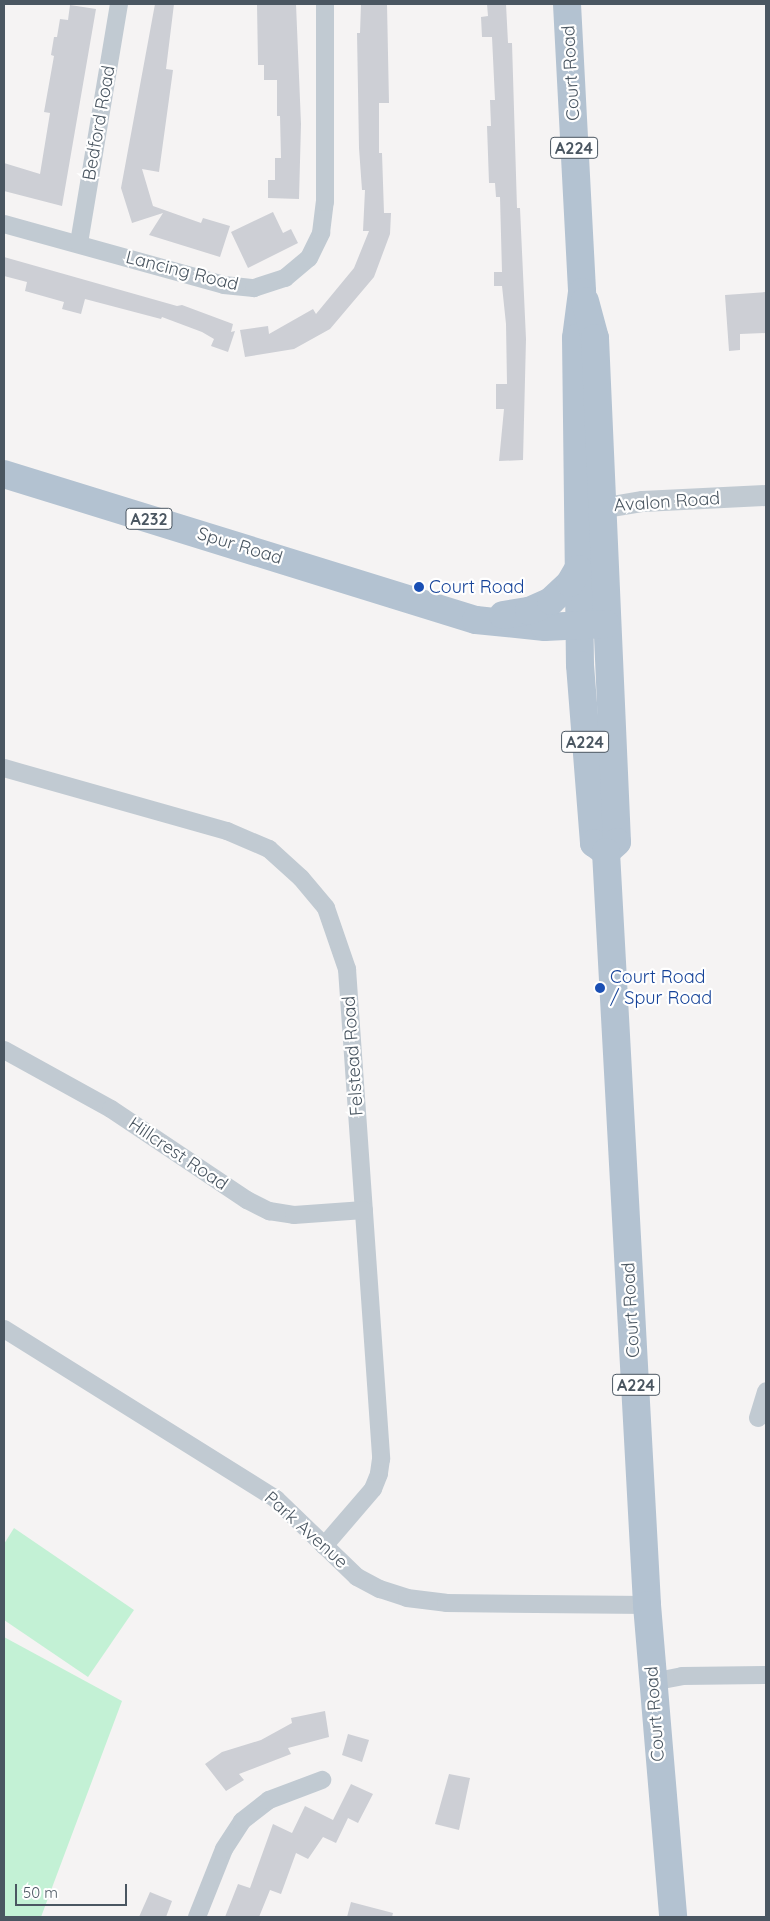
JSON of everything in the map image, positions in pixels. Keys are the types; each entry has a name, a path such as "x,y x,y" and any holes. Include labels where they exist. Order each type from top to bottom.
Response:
{"main road":[{"name":"Court Road","path":"567,4 582,292 576,338 576,524 579,626 586,765 594,844 606,852"},
{"name":"Court Road","path":"582,292 595,338 603,506 606,624 617,842 606,852"},
{"name":"Spur Road","path":"4,474 476,620 510,625 579,626 606,624"},
{"path":"476,620 529,611 544,605 562,591 578,569"},
{"name":"Court Road","path":"606,852 647,1606 673,1917"}],"street":[{"name":"Bedford Road","path":"79,243 119,4"},
{"name":"Lancing Road","path":"4,224 79,243 224,285 254,288 285,278 308,258 321,233 325,202 325,4"},
{"name":"Avalon Road","path":"576,524 579,515 603,506 642,501 766,495"},
{"name":"Felstead Road","path":"4,768 227,831 268,850 314,893 326,908 347,969 380,1440 379,1474 373,1489 324,1546"},
{"name":"Hillcrest Road","path":"4,1050 111,1109 247,1200 269,1211 294,1216 364,1210"},
{"name":"Park Avenue","path":"4,1329 276,1499 357,1577 380,1589 406,1598 446,1603 647,1606"},
{"path":"758,1418 766,1391"},
{"path":"652,1682 682,1676 766,1675"},
{"path":"197,1917 224,1849 242,1821 269,1800 322,1780"}],"green space":[{"path":"14,1528 134,1610 88,1677 4,1620 4,1544"},
{"path":"4,1637 122,1701 41,1917 4,1917"}],"building":[{"path":"155,4 174,4 166,69 173,70 159,172 142,169 153,206 201,223 203,218 230,226 220,257 149,235 163,213 132,223 121,188"},
{"path":"257,4 296,4 301,124 299,199 268,198 268,180 275,180 275,158 281,158 280,116 277,116 277,80 264,80 264,65 258,65"},
{"path":"361,4 387,4 389,103 379,103 379,153 382,153 384,213 391,213 390,234 374,277 330,329 294,349 245,357 240,330 268,326 269,334 313,309 316,314 354,268 369,231 363,231 365,190 362,190 359,148 357,33 360,33"},
{"path":"487,4 506,4 508,43 512,43 517,208 520,208 526,339 523,460 499,461 504,409 496,409 496,384 507,384 506,324 502,286 494,286 494,272 502,272 500,197 496,197 495,183 489,183 487,126 491,126 490,100 495,100 492,37 482,37 481,17 488,16"},
{"path":"70,5 96,9 62,206 4,191 4,163 40,174 50,113 44,112 54,56 51,55 54,37 57,37 60,19 68,20"},
{"path":"273,212 283,233 291,229 298,243 248,268 231,232"},
{"path":"4,257 177,306 182,305 233,324 231,332 235,331 228,352 211,346 214,339 202,332 162,317 161,319 85,299 81,314 62,309 64,302 25,291 27,282 4,276"},
{"path":"766,292 766,333 740,334 740,350 729,351 725,295"},
{"path":"325,1711 329,1737 288,1748 291,1754 239,1774 244,1780 226,1791 205,1764 222,1752 261,1740 292,1723 291,1718"},
{"path":"348,1734 369,1740 362,1762 342,1755"},
{"path":"449,1774 470,1778 459,1830 435,1824"},
{"path":"351,1784 373,1794 358,1823 348,1818 336,1843 323,1837 308,1859 296,1853 281,1894 270,1890 259,1917 225,1917 238,1884 250,1888 273,1824 292,1833 305,1806 333,1820"},
{"path":"150,1892 172,1901 166,1917 139,1917"},
{"path":"351,1902 393,1913 392,1917 347,1917"}],"place":[{"name":"Court Road","path":"419,587"},
{"name":"Court Road / Spur Road","path":"600,988"}]}
